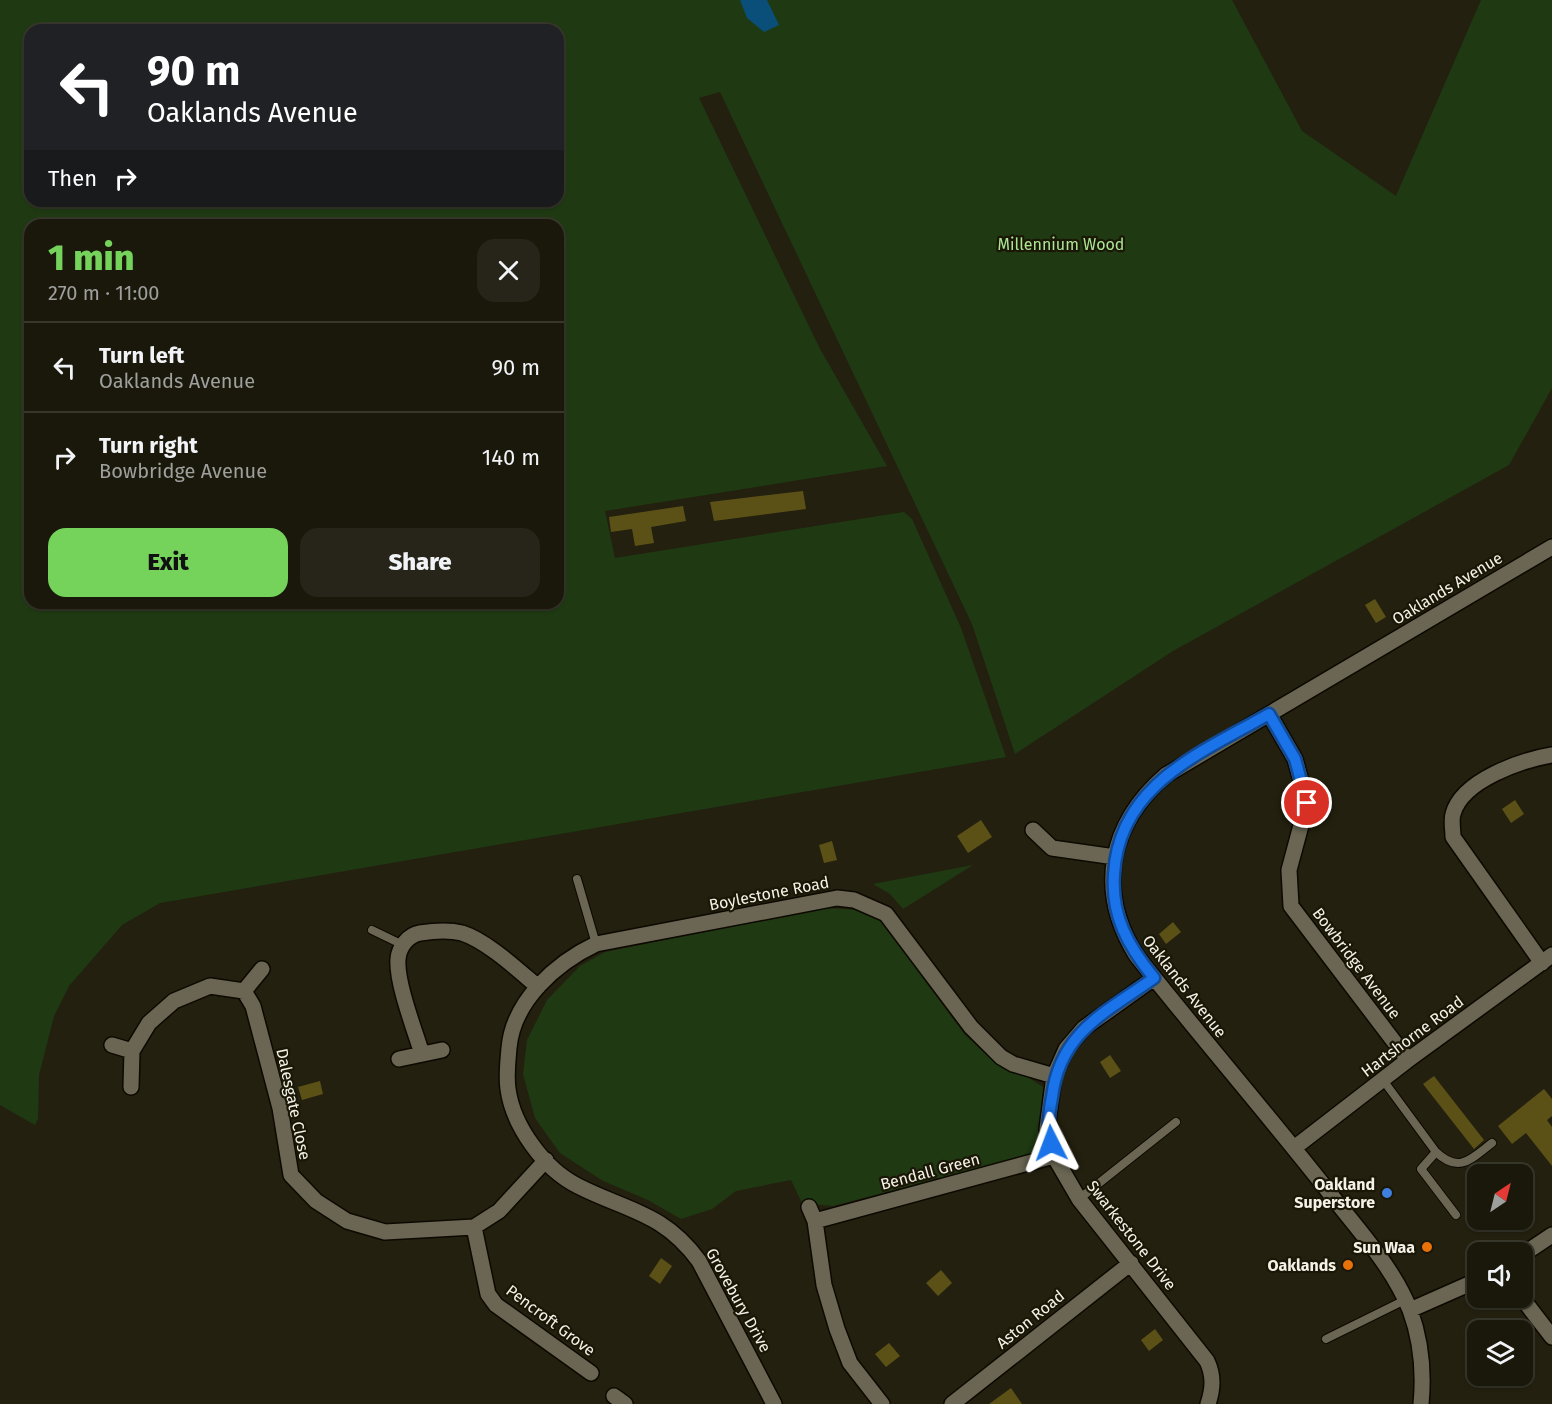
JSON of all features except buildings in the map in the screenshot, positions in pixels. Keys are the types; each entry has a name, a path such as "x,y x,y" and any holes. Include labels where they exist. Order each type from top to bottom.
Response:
{"street":[{"name":"Oaklands Avenue","path":"1421,1404 1423,1385 1419,1343 1407,1305 1385,1265 1294,1148 1154,978 1123,934 1113,887 1115,857 1124,826 1150,789 1184,764 1552,546"},
{"name":"Bowbridge Avenue","path":"1269,714 1295,759 1307,803 1289,870 1291,906 1408,1060"},
{"path":"1547,959 1453,837 1453,814 1463,795 1505,768 1552,755"},
{"path":"1033,830 1052,848 1115,857"},
{"name":"Boylestone Road","path":"596,944 837,898 854,900 886,914 986,1044 1013,1064 1054,1076"},
{"path":"422,1054 401,984 398,959 403,945 417,934 437,931 463,933 496,953 538,987"},
{"name":"Grovebury Drive","path":"596,944 577,953 538,987 514,1026 507,1076 508,1091 516,1114 531,1142 546,1160 576,1185 652,1218 687,1245 699,1261 774,1404"},
{"name":"Hartshorne Road","path":"1294,1148 1408,1060 1547,959"},
{"path":"131,1087 132,1051 149,1023 174,1001 210,987 244,991 262,969"},
{"name":"Swarkestone Drive","path":"1154,978 1084,1028 1066,1049 1054,1076 1047,1129 1054,1156 1079,1199 1208,1361 1212,1373 1212,1392 1208,1404"},
{"name":"Dalesgate Close","path":"244,991 253,1006 280,1108 291,1175 316,1201 347,1221 385,1232 474,1227 499,1211 546,1160"},
{"path":"112,1045 132,1051"},
{"path":"399,1059 442,1050"},
{"name":"Bendall Green","path":"882,1404 850,1363 837,1329 825,1285 812,1214 1054,1156"},
{"name":"Pencroft Grove","path":"474,1227 488,1294 496,1305 591,1373"},
{"path":"1533,1248 1552,1235"},
{"name":"Aston Road","path":"952,1404 1131,1263"},
{"path":"1407,1305 1467,1284"},
{"path":"1530,1308 1552,1337"}],"lane":[{"path":"577,879 596,944"},
{"path":"372,930 403,945"},
{"path":"1383,1080 1436,1152 1447,1162 1455,1164 1469,1161 1492,1143"},
{"path":"1079,1199 1176,1122"},
{"path":"1436,1152 1421,1169 1456,1215"},
{"path":"1326,1339 1407,1305"}],"green space":[{"name":"Millennium Wood","path":"0,0 1232,0 1302,131 1396,196 1481,0 1552,0 1552,388 1509,465 1173,651 1015,754 972,624 720,92 699,98 819,347 887,466 605,511 615,558 904,512 912,519 961,628 1006,757 160,903 122,925 69,986 54,1016 39,1075 38,1119 35,1125 0,1105"},
{"path":"973,865 903,909 890,894 873,884"},
{"path":"825,908 858,910 880,920 965,1035 996,1064 1026,1076 1043,1087 1042,1138 1035,1153 833,1206 802,1203 791,1180 736,1191 712,1209 681,1219 648,1200 603,1181 560,1153 535,1118 523,1074 527,1040 547,1000 580,966 605,952"}],"water":[{"path":"740,0 767,0 779,25 764,32 747,18"}],"place":[{"name":"Oakland Superstore","path":"1387,1193"},
{"name":"Sun Waa","path":"1427,1247"},
{"name":"Oaklands","path":"1348,1265"}],"route":[{"path":"1051,1143 1047,1129 1054,1076 1066,1049 1084,1028 1154,978 1123,934 1116,912 1113,887 1117,842 1134,808 1166,775 1269,714 1295,759 1303,781 1307,803"}]}
